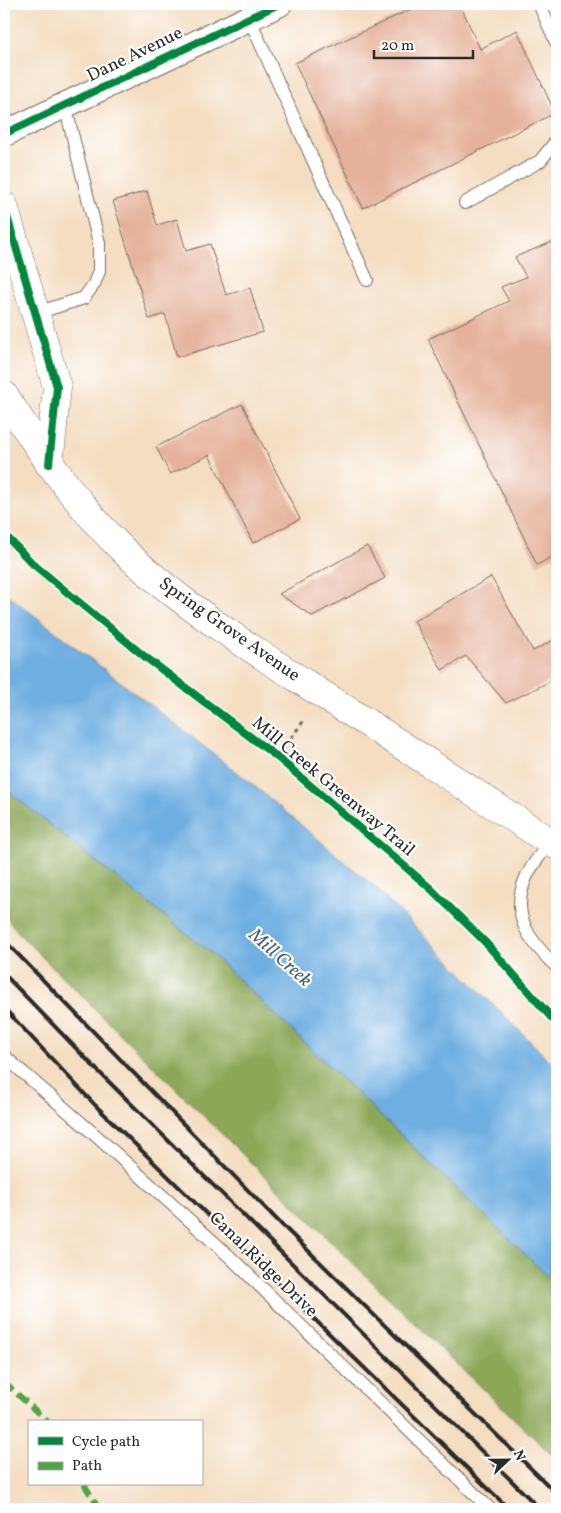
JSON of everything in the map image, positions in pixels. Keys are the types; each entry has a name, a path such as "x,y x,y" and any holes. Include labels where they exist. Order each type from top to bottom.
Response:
{"main road":[{"path":"4,206 57,387 49,464"},
{"name":"Spring Grove Avenue","path":"4,395 49,464 92,517 126,553 162,584 194,610 554,844"}],"street":[{"name":"Dane Avenue","path":"4,134 279,4"}],"lane":[{"path":"539,4 557,44"},
{"path":"249,18 367,280"},
{"path":"36,313 84,298 94,284 99,271 99,243 65,105"},
{"path":"465,203 540,161 557,140"},
{"path":"554,844 525,880 519,908 527,933 557,967"},
{"name":"Canal Ridge Drive","path":"4,1056 229,1256 490,1509"}],"path":[{"path":"278,757 323,695"}],"green space":[{"path":"4,788 211,953 557,1285 557,1460 368,1278 22,937 4,915"}],"water":[{"name":"Mill Creek","path":"4,592 246,779 375,887 557,1068 557,1285 211,953 4,788"}],"building":[{"path":"422,4 460,4 480,49 517,30 555,113 363,208 295,63"},
{"path":"147,191 157,225 177,219 186,251 210,244 226,295 250,288 263,332 177,357 165,314 149,319 113,201"},
{"path":"557,240 557,554 537,565 428,339 509,301 501,287 526,277 515,257"},
{"path":"242,404 300,519 253,543 209,455 170,474 156,447"},
{"path":"367,546 385,578 312,616 279,594"},
{"path":"491,577 533,651 557,638 557,678 506,703 466,656 442,670 414,621"}],"railway":[{"path":"4,940 281,1224 557,1494"},
{"path":"4,974 97,1070 540,1509"},
{"path":"4,1008 96,1106 509,1509"}],"marked path":[{"path":"4,1382 46,1420"},
{"path":"85,1486 99,1509"}],"cycle path":[{"path":"4,134 279,4"},
{"path":"4,206 57,387 49,464"},
{"name":"Mill Creek Greenway Trail","path":"4,534 33,564 144,656 277,757 430,888 485,942 557,1024"}]}
